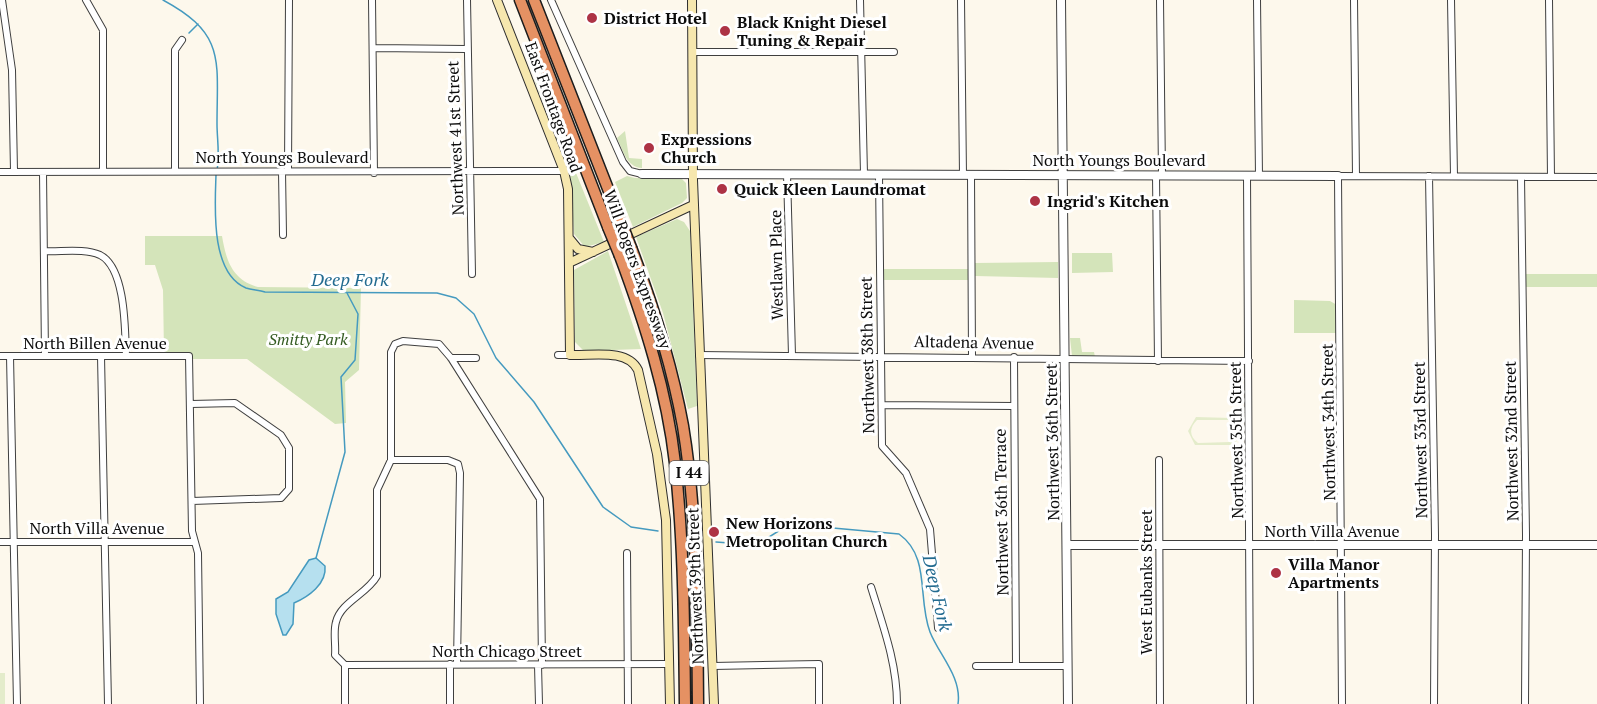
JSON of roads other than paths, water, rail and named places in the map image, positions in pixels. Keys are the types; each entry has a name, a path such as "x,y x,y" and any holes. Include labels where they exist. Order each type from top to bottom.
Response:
{"highway":[{"path":"511,0 538,46"},
{"name":"Will Rogers Expressway","path":"520,0 609,227 651,344 675,461 683,580 685,704"},
{"name":"Will Rogers Expressway","path":"534,0 632,250 668,356 683,426 694,525 698,704"}],"main road":[{"name":"East Frontage Road","path":"497,0 564,171 568,189 570,355"},
{"name":"Northwest 39th Street","path":"692,0 693,205 714,704"},
{"path":"569,263 693,205"},
{"path":"569,237 578,249 593,252"},
{"name":"Northwest 39th Street","path":"570,355 623,356 630,359 638,370 663,489 668,548 670,704"}],"street":[{"path":"2,0 12,70 14,171"},
{"path":"86,0 103,30 103,172"},
{"path":"283,235 288,0"},
{"path":"372,0 374,173"},
{"name":"Northwest 41st Street","path":"466,0 472,274"},
{"path":"551,0 623,162 630,171 642,174"},
{"path":"860,0 864,174"},
{"path":"961,0 972,357"},
{"name":"Northwest 36th Street","path":"1060,0 1068,704"},
{"path":"1158,361 1160,0"},
{"path":"1257,0 1259,176"},
{"path":"1354,0 1356,176"},
{"path":"1451,0 1454,176"},
{"path":"1549,0 1551,177"},
{"path":"175,171 175,50 182,40"},
{"path":"374,48 466,48"},
{"path":"692,52 894,52"},
{"name":"North Youngs Boulevard","path":"0,172 564,171"},
{"path":"43,172 45,356"},
{"name":"North Youngs Boulevard","path":"642,174 1597,177"},
{"name":"Westlawn Place","path":"787,174 792,355"},
{"name":"Northwest 38th Street","path":"879,175 882,446 906,473 930,529 938,628"},
{"name":"Northwest 35th Street","path":"1247,176 1250,704"},
{"name":"Northwest 34th Street","path":"1338,176 1342,704"},
{"name":"Northwest 33rd Street","path":"1429,176 1434,704"},
{"name":"Northwest 32nd Street","path":"1521,177 1525,704"},
{"path":"44,251 89,252 101,256 112,268 124,304 126,356"},
{"path":"345,704 345,665 335,655 336,622 342,611 371,586 377,576 377,490 391,460 391,352 395,344 403,341 434,341 451,358 540,500 539,704"},
{"path":"558,356 570,355"},
{"name":"Altadena Avenue","path":"699,355 1249,361"},
{"name":"North Billen Avenue","path":"0,356 189,356 191,404"},
{"path":"10,356 17,704"},
{"path":"100,356 108,704"},
{"name":"Northwest 36th Terrace","path":"1014,357 1016,666"},
{"path":"451,358 476,358"},
{"path":"192,501 281,498 290,489 289,448 281,435 235,403 191,404 192,501 194,542 198,553 200,704"},
{"path":"883,405 1014,406"},
{"path":"391,460 448,460 458,464 460,473 450,704"},
{"name":"West Eubanks Street","path":"1159,460 1160,704"},
{"name":"North Villa Avenue","path":"0,542 194,542"},
{"name":"North Villa Avenue","path":"1067,545 1597,545"},
{"path":"627,553 628,704"},
{"path":"872,587 892,654 897,680 897,704"},
{"name":"North Chicago Street","path":"345,665 670,664"},
{"path":"713,666 819,664 819,704"},
{"path":"976,666 1068,666"}],"water":[{"path":"316,558 325,566 323,579 316,589 294,603 293,624 286,635 283,635 276,614 276,599 288,592 309,560"}],"waterway":[{"name":"Deep Fork","path":"163,0 183,12 198,25 208,37 214,51 217,66 217,170"},
{"path":"189,33 198,24"},
{"name":"Deep Fork","path":"216,175 217,237 220,254 234,280 246,288 265,292 437,293 456,298 474,314 496,358 534,402 603,507 631,527 658,531"},
{"path":"316,558 345,452 341,377 355,360 358,314 347,293"},
{"name":"Deep Fork","path":"716,542 756,545 785,527 800,525 899,534 916,554 922,579 926,619 934,641 957,685 958,704"}],"place":[{"name":"District Hotel","path":"592,18"},
{"name":"Black Knight Diesel Tuning & Repair","path":"725,31"},
{"name":"Expressions Church","path":"649,148"},
{"name":"Quick Kleen Laundromat","path":"722,189"},
{"name":"Ingrid's Kitchen","path":"1035,201"},
{"name":"New Horizons Metropolitan Church","path":"714,532"},
{"name":"Villa Manor Apartments","path":"1276,573"}],"park label":[{"name":"Smitty Park","path":"308,339"}]}
